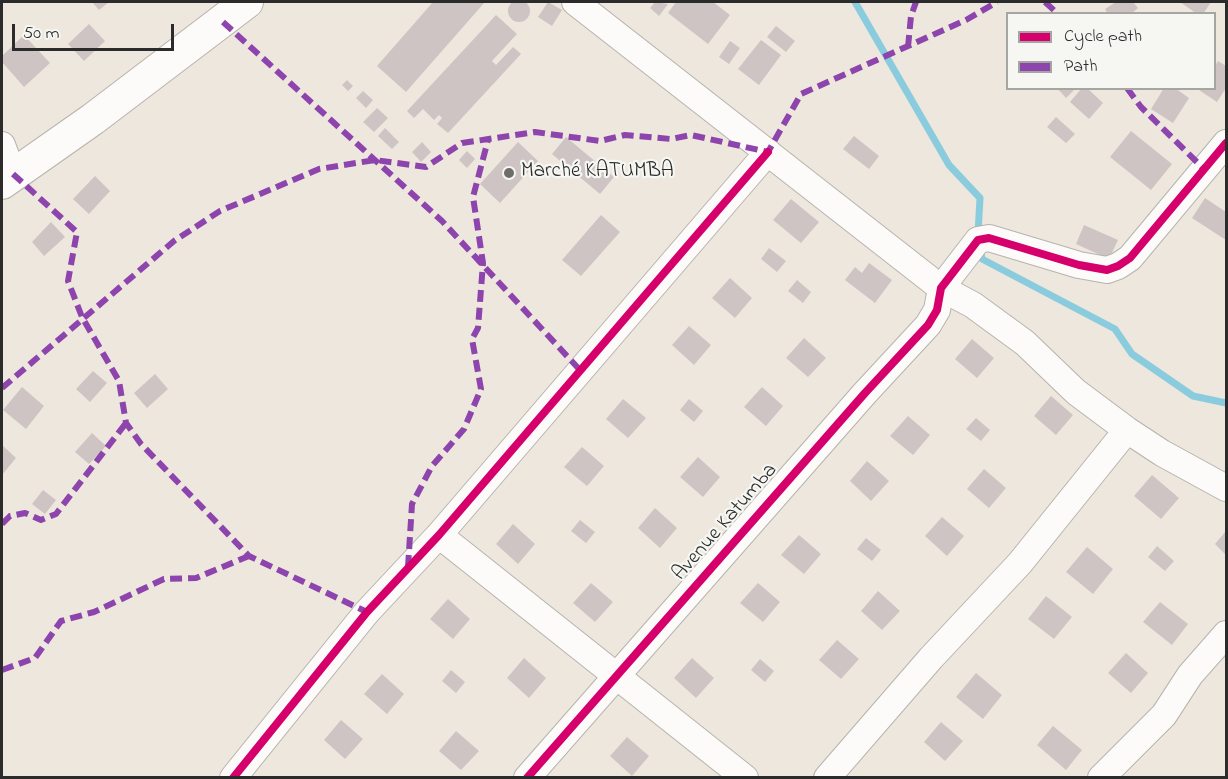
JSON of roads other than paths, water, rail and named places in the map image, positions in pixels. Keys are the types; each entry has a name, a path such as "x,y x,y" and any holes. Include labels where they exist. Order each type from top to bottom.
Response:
{"street":[{"path":"2,145 7,179 93,119 247,2"},
{"path":"575,2 941,288 973,305 1026,343 1076,392 1127,430 1162,453 1223,479"},
{"path":"941,288 978,240 989,238 1079,265 1107,270 1119,266 1130,258 1227,142"},
{"path":"233,777 367,612 439,535 768,152"},
{"name":"Avenue Katumba","path":"527,777 865,393 928,326 937,310 941,288"},
{"path":"827,777 931,658 1020,563 1127,430"},
{"path":"439,535 745,777"},
{"path":"1101,777 1164,715 1190,675 1227,634"}],"waterway":[{"path":"855,2 949,165 980,198 978,234"},
{"path":"980,247 982,259 1115,329 1132,354 1193,396 1226,403"}],"place":[{"name":"Marché KATUMBA","path":"509,173"}]}
